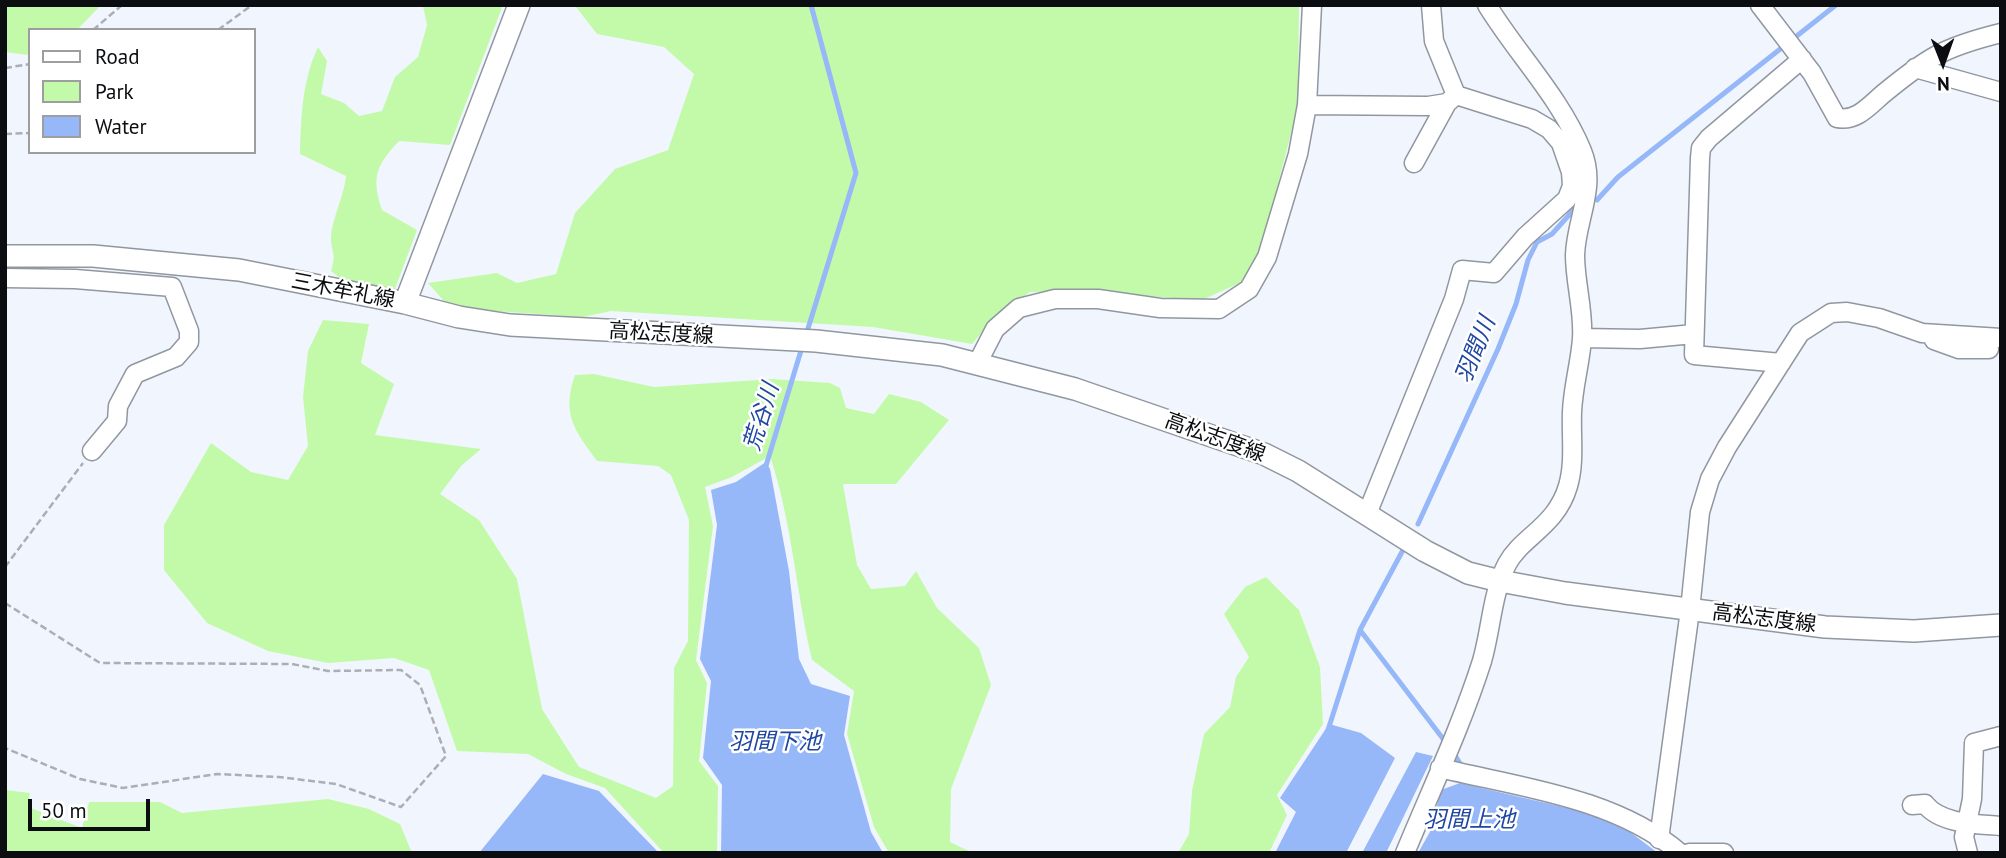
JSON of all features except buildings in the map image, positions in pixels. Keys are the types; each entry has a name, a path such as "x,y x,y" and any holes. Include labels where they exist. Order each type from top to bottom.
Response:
{"main road":[{"name":"三木牟礼線","path":"5,256 93,256 168,261 239,270 405,303 519,5"},
{"name":"高松志度線","path":"405,303 458,317 510,325 888,346 978,362 1075,389 1254,451 1298,471 1425,551 1468,573 1500,581 1690,610 1876,631 2001,625"}],"street":[{"path":"978,362 995,329 1019,308 1055,299 1098,299 1160,308 1219,309 1249,289 1267,257 1298,154 1307,105 1312,5"},
{"path":"1414,163 1451,99 1434,41 1431,5"},
{"path":"1405,853 1481,663 1500,581 1508,562 1549,522 1567,488 1571,469 1573,392 1582,338 1575,255 1582,151 1553,99 1487,5"},
{"path":"1760,5 1793,47 1837,118 1844,119 1860,114 1935,54 1958,44 2001,33"},
{"path":"1781,363 1694,355 1701,148 1793,47"},
{"path":"1915,68 2001,92"},
{"path":"1307,105 1428,107 1451,99 1532,119 1549,129 1561,143 1571,172 1580,187"},
{"path":"1367,514 1454,299 1462,270 1494,273 1525,237 1580,187"},
{"path":"5,278 172,286 189,331 189,342 176,357 135,374 118,406 117,421 92,451"},
{"path":"1659,839 1690,610 1700,512 1710,479 1727,447 1800,334 1831,313 1847,312 1879,318 1922,333 2001,338"},
{"path":"1922,333 1929,339 1959,349 2001,349"},
{"path":"1582,338 1640,339 1694,334"},
{"path":"1968,853 1964,837 1975,774 1975,743 2001,736"},
{"path":"1440,768 1587,805 1618,817 1680,853"},
{"path":"1912,805 1925,804 1931,813 1967,823 2001,825"},
{"path":"1689,853 1702,850 1724,853"}],"path":[{"path":"95,28 122,5"},
{"path":"221,28 251,5"},
{"path":"5,68 28,64"},
{"path":"5,134 28,133"},
{"path":"5,567 92,451"},
{"path":"5,603 100,663 292,664 328,671 401,670 420,685 446,756 401,807 336,784 267,777 217,774 123,788 80,779 5,748"}],"green space":[{"path":"5,5 101,5 79,28 28,28 28,55 5,52"},
{"path":"503,5 450,145 399,141 378,172 376,180 382,210 417,230 395,289 345,282 331,271 334,256 331,238 346,176 300,154 306,86 318,47 327,61 321,94 344,103 359,116 382,111 395,77 418,57 427,25 423,6"},
{"path":"1299,5 1298,106 1261,250 1242,282 1202,300 1075,291 1030,292 999,313 972,344 873,327 611,311 583,317 450,308 428,283 497,273 517,283 556,274 575,213 615,169 668,150 694,74 664,47 597,34 576,7"},
{"path":"323,320 369,324 361,363 394,384 375,435 481,449 461,466 440,494 479,520 517,579 542,709 579,767 656,798 673,786 674,668 688,641 689,520 671,475 658,466 597,461 572,421 569,401 575,375 594,374 654,387 772,379 830,383 840,388 846,408 874,414 889,394 921,402 949,420 896,484 843,484 857,565 871,589 905,586 916,571 937,608 979,648 991,685 951,789 950,842 973,853 889,853 874,827 847,734 854,691 812,660 784,506 770,456 732,477 705,487 713,526 696,660 707,683 699,761 718,786 717,853 664,853 605,788 566,774 528,754 457,751 429,670 394,658 328,663 268,651 207,623 164,570 164,525 211,443 251,472 288,480 308,446 303,397 308,351"},
{"path":"1266,577 1299,610 1320,667 1323,724 1277,795 1287,815 1269,853 1178,853 1189,834 1192,791 1204,734 1230,707 1236,677 1249,657 1224,614 1245,587"},
{"path":"5,790 30,793 28,807 82,828 89,802 160,802 182,813 328,799 369,809 400,824 412,853 5,853"}],"water":[{"name":"羽間下池","path":"766,462 770,469 789,571 799,659 811,684 850,696 844,735 871,832 883,853 721,853 722,785 703,758 711,681 700,659 717,525 711,490 736,482"},
{"path":"1329,724 1361,733 1395,758 1346,853 1275,853 1296,812 1280,798"},
{"path":"1416,752 1433,756 1386,853 1362,853"},
{"path":"543,774 599,791 659,853 479,853"},
{"name":"羽間上池","path":"1460,783 1576,810 1622,826 1658,853 1418,853 1431,830 1441,790"}],"waterway":[{"name":"荒谷川","path":"806,335 856,173 811,5"},
{"name":"羽間川","path":"1597,200 1618,177 1836,5"},
{"name":"羽間川","path":"1418,524 1498,349 1516,304 1528,260 1537,242 1552,234 1569,215 1578,199"},
{"name":"荒谷川","path":"765,469 803,344"},
{"name":"羽間川","path":"1328,730 1360,630 1403,550"},
{"path":"1360,630 1447,744"},
{"path":"1453,752 1464,770"}]}
